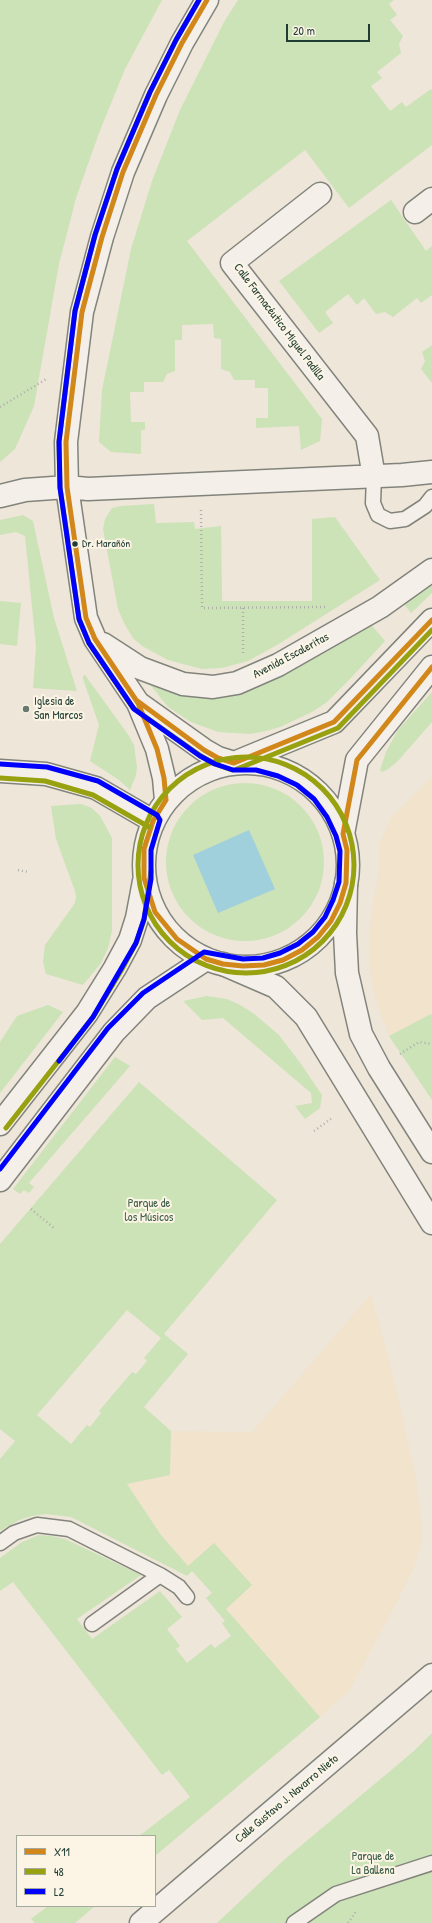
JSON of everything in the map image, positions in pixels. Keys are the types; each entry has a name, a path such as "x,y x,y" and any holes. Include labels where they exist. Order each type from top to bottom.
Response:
{"street":[{"path":"166,800 164,778 157,749 138,703 95,639 86,618 68,486 66,442 82,312 102,237 123,172 156,96 182,42 207,0"},
{"name":"Calle Farmacéutico Miguel Padilla","path":"320,194 232,263 367,436 374,477"},
{"path":"415,212 432,199"},
{"path":"0,496 25,490 68,486 88,488 201,484 374,477 432,472"},
{"name":"Avenida Escaleritas","path":"95,639 140,668 183,684 213,687 243,680 278,666 373,611 432,570"},
{"path":"0,1124 87,1013 115,968 130,940 137,918 144,878 144,849 153,821 166,800 185,782 208,770 234,763 334,722 432,620"},
{"path":"343,834 357,760 432,668"},
{"path":"138,703 204,750 218,758 234,763 257,763 280,769 301,779 319,794 333,813 343,834 347,850 345,933 347,973 361,1034 379,1068 432,1152"},
{"path":"0,771 46,774 96,788 153,821"},
{"path":"144,878 155,912 177,939 214,961 276,987 306,1017 432,1223"},
{"path":"0,1180 114,1032 147,998 214,961 243,966 264,965 283,960 302,950 318,937 331,921 340,903 346,883"},
{"name":"Calle Gustavo J. Navarro Nieto","path":"141,1923 432,1675"}],"lane":[{"path":"374,477 373,503 378,515 390,521 405,519 425,506 432,497"},
{"path":"0,1543 14,1533 37,1525 63,1528 160,1575 179,1587 187,1597"},
{"path":"92,1624 160,1575"},
{"path":"294,1923 336,1894 432,1863"}],"path":[{"path":"0,407 76,361"},
{"path":"201,484 202,608 329,607"},
{"path":"243,608 243,680"},
{"path":"18,870 29,872"},
{"path":"379,1068 420,1042 432,1044"},
{"path":"314,1131 332,1118"},
{"path":"31,1208 54,1228"}],"shaded area":[{"path":"432,777 432,1016 430,1015 389,1036 376,1002 370,970 369,940 371,914 379,872 379,844 391,817"},
{"path":"371,1294 393,1375 416,1477 422,1527 422,1541 414,1567 353,1684 348,1692 320,1717 161,1535 127,1484 169,1475 171,1431 252,1432"}],"green space":[{"path":"0,0 162,0 125,69 99,133 76,198 59,264 34,406 15,449 0,462"},
{"path":"238,0 394,0 389,4 397,15 390,20 403,36 399,44 401,53 377,72 382,78 371,86 390,111 402,102 406,107 431,89 432,145 349,208 305,150 187,241 322,419 320,441 301,450 299,426 256,428 256,418 268,418 268,388 255,388 255,380 234,380 230,372 221,369 221,339 214,338 213,324 182,325 182,340 175,340 175,371 167,374 163,382 144,382 144,392 130,392 131,422 145,422 145,430 141,430 141,454 111,452 99,442 102,390 131,249 152,181 180,110 224,22"},
{"path":"391,200 426,251 432,246 432,295 421,303 417,298 393,317 385,312 376,314 364,298 357,305 348,294 325,312 333,323 319,333 279,281"},
{"path":"432,345 432,383 421,369 425,361 422,352"},
{"path":"154,504 156,523 194,522 195,529 221,526 222,601 312,601 312,519 335,517 380,580 277,645 248,661 222,668 202,669 168,660 142,646 133,638 124,623 118,609 103,529 105,519 112,508"},
{"path":"23,515 33,521 54,618 77,691 33,688 36,647 25,536 16,532 0,535 0,520"},
{"path":"432,583 432,593 411,613 403,603"},
{"path":"0,601 21,603 17,646 0,644"},
{"path":"368,621 385,641 349,680 327,702 312,712 280,727 266,731 250,734 218,732 191,722 168,707 144,677 196,692"},
{"path":"85,675 134,745 137,767 136,775 130,790 119,780 90,761 99,725 83,679 83,676"},
{"path":"432,692 432,722 397,762 382,772 380,770 386,752 398,730"},
{"path":"245,783 275,789 301,806 318,832 324,862 318,892 301,918 275,935 245,941 215,935 189,918 172,892 166,862 172,832 189,806 215,789"},
{"path":"81,804 92,808 100,816 112,838 112,931 108,948 101,963 83,985 46,974 43,962 45,945 75,903 76,897 56,839 51,806"},
{"path":"207,996 227,999 240,1005 253,1013 279,1035 322,1095 320,1108 305,1119 295,1106 312,1103 311,1093 223,1018 202,1020 183,1001"},
{"path":"48,1005 63,1012 0,1093 0,1042 17,1016"},
{"path":"431,1014 432,1016 432,1100 389,1036"},
{"path":"115,1057 130,1066 29,1183 34,1187 29,1193 24,1190 20,1194 13,1189"},
{"name":"Parque de los Músicos","path":"139,1082 277,1200 164,1334 188,1354 144,1407 171,1431 170,1475 127,1484 161,1535 188,1566 214,1543 252,1585 226,1609 320,1717 156,1855 156,1835 140,1835 190,1797 169,1770 162,1775 13,1582 0,1591 0,1558 22,1542 39,1535 51,1536 65,1539 141,1575 77,1619 92,1639 160,1591 182,1617 167,1629 180,1646 176,1649 187,1663 211,1644 215,1648 231,1636 222,1623 225,1621 206,1598 212,1593 192,1571 187,1576 71,1517 46,1514 32,1516 19,1520 0,1531 0,1459 15,1441 0,1429 0,1244","holes":["127,1310 161,1338 144,1358 147,1361 136,1374 132,1372 99,1411 101,1413 90,1427 87,1425 71,1444 37,1415"]},
{"name":"Parque de La Ballena","path":"432,1733 432,1923 217,1923 285,1859 414,1751"},
{"path":"47,1907 94,1907 75,1923 35,1923 31,1919"}],"water":[{"path":"249,830 275,889 218,913 193,855"}],"transit line":[{"name":"48","path":"199,0 176,40 150,92 117,169 95,235 75,311 59,441 60,487 79,619 89,643 133,708 201,756 215,764 232,770"},
{"name":"L2","path":"0,1169 108,1028 143,993 204,952 243,959 263,958 280,953 298,944 313,932 325,917 339,882 340,851 336,836 327,817 314,799 297,785 278,776 256,770 233,770 215,764 200,756 134,709 89,643 79,619 60,488 59,442 75,311 95,235 117,169 150,92 176,40 199,0"},
{"name":"X11","path":"207,0 182,43 156,95 123,172 102,237 82,312 66,442 67,487 86,618 95,639 138,703 157,749 164,778 166,800 153,821 144,849 144,878 155,912 177,939 206,959 223,964 243,966 264,965 283,960 302,950 318,937 331,921 340,903 346,883 347,850 343,834 357,760 432,667"},
{"name":"X11","path":"136,700 204,750 218,758 234,763 334,722 432,620"},
{"name":"48","path":"237,769 338,728 432,630"},
{"name":"48","path":"235,757 257,757 277,761 297,769 323,788 342,814 350,834 354,854 354,865 354,876 350,896 342,916 323,942 297,961 277,969 257,973 235,973 215,969 195,961 177,949 162,934 150,916 142,896 138,876 138,854 142,834 150,814 162,796 177,781 195,769 215,761 235,757"},
{"name":"L2","path":"0,764 47,767 98,781 157,815 160,820 151,850 151,879 144,919 136,943 93,1017 59,1061"},
{"name":"48","path":"0,778 45,781 93,795 149,827"},
{"name":"48","path":"6,1128 93,1017 121,971 136,943 144,920 151,871"}],"place":[{"name":"Dr. Marañón","path":"75,544"},
{"name":"Iglesia de San Marcos","path":"26,709"}]}
